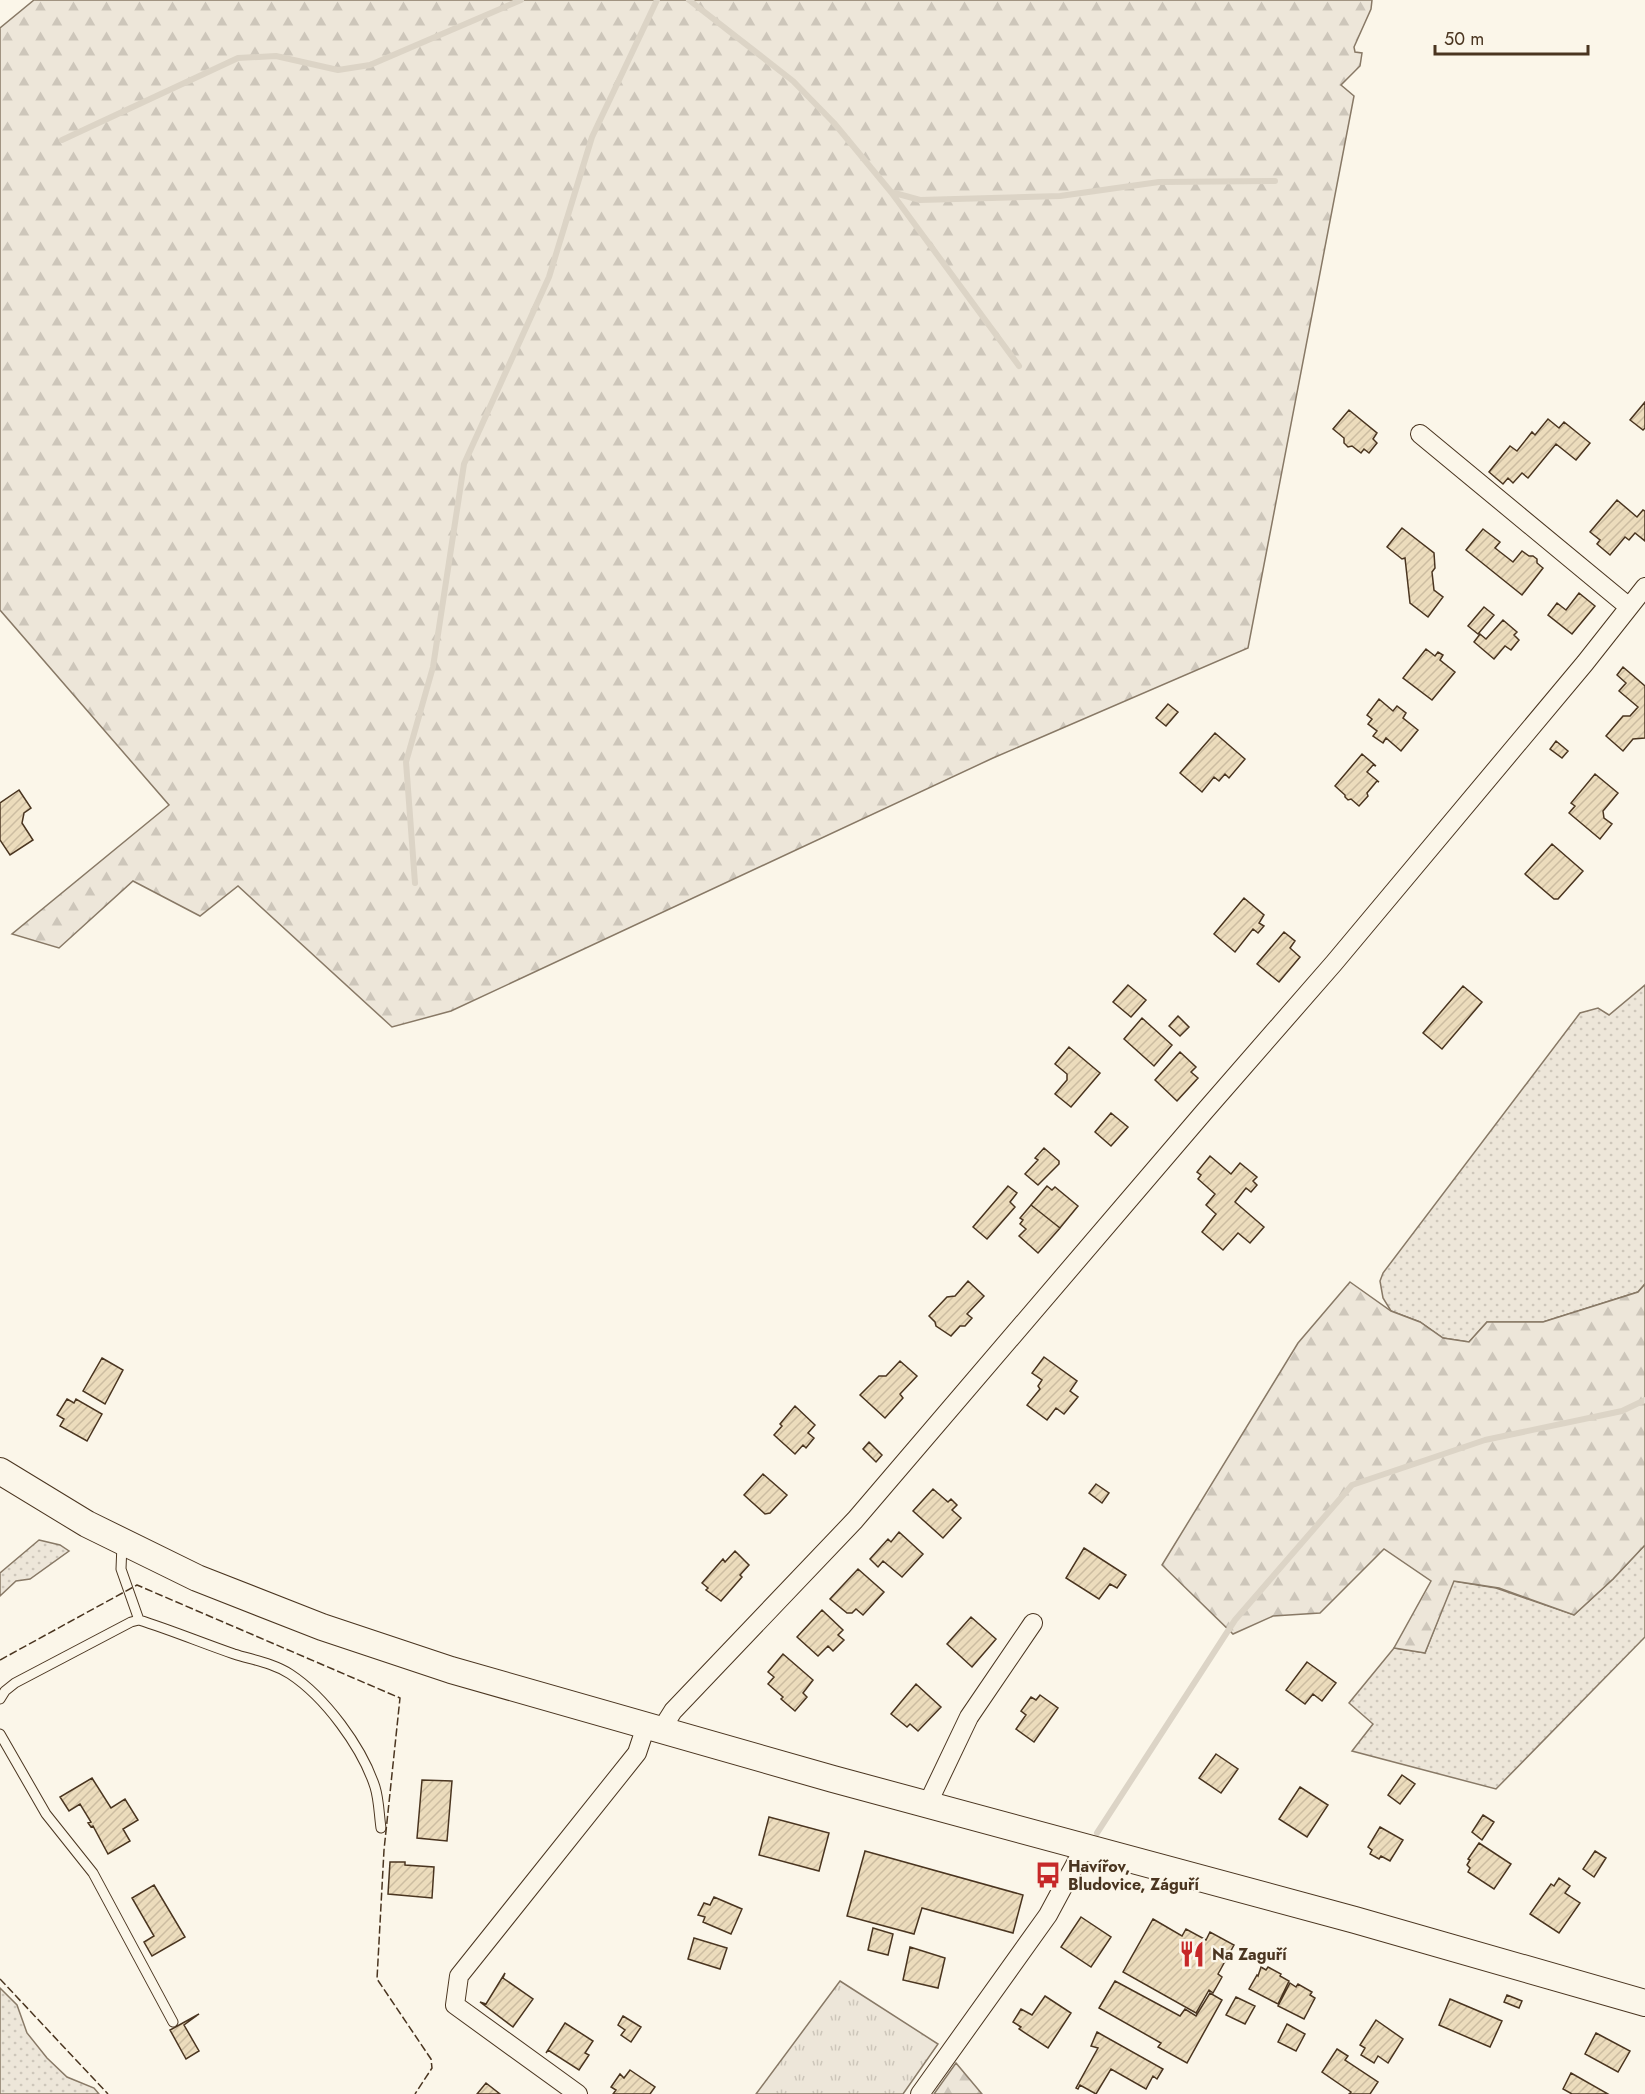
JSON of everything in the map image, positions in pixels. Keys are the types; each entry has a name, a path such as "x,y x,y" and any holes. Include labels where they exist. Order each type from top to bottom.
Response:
{"street":[{"path":"1420,434 1629,607"},
{"path":"578,2094 455,2005 459,1976 637,1753 653,1728 673,1711 855,1520 1334,963 1645,587"},
{"path":"0,1471 68,1513 197,1578 322,1626 451,1670 927,1805 1355,1920 1645,2003"},
{"path":"927,1805 969,1717 1033,1623"},
{"path":"920,2094 1048,1915 1084,1848"}],"lane":[{"path":"122,1542 121,1569 139,1620"},
{"path":"0,1699 5,1691 15,1683 131,1622 139,1620 272,1665 290,1674 311,1690 351,1739 367,1766 376,1789 381,1828"},
{"path":"0,1734 46,1814 93,1873 173,2022"}],"green space":[{"path":"34,0 1372,0 1371,9 1354,47 1355,52 1362,53 1360,66 1341,85 1354,96 1248,648 993,758 451,1011 392,1027 238,886 200,916 133,881 59,948 12,934 169,805 0,610 0,28"},
{"path":"1645,985 1645,1284 1638,1292 1543,1322 1487,1322 1469,1342 1443,1338 1420,1322 1391,1311 1383,1298 1380,1281 1383,1273 1580,1013 1598,1008 1609,1015"},
{"path":"1350,1282 1391,1311 1420,1322 1443,1338 1469,1342 1487,1322 1543,1322 1638,1292 1645,1284 1645,1545 1574,1615 1499,1588 1454,1581 1425,1653 1394,1648 1431,1581 1384,1549 1320,1613 1273,1616 1233,1634 1162,1565 1298,1343"},
{"path":"39,1540 60,1545 69,1551 30,1579 16,1581 0,1596 0,1573"},
{"path":"1645,1545 1645,1637 1496,1789 1352,1751 1373,1724 1349,1703 1394,1648 1425,1653 1453,1581 1496,1588 1574,1615"},
{"path":"840,1981 938,2044 903,2094 756,2094"},
{"path":"0,1988 17,2005 27,2033 47,2058 67,2077 94,2088 99,2094 0,2094"},
{"path":"956,2063 982,2094 934,2094"}],"building":[{"path":"1645,402 1645,428 1643,430 1630,420"},
{"path":"1349,410 1377,433 1373,439 1377,443 1369,453 1364,449 1361,453 1352,446 1348,447 1344,443 1344,438 1333,429"},
{"path":"1548,419 1559,428 1564,422 1590,443 1576,460 1556,444 1528,478 1522,473 1513,483 1508,478 1503,484 1489,472 1510,446 1517,451 1532,432 1535,435"},
{"path":"1617,500 1637,517 1643,510 1645,511 1645,541 1635,533 1629,540 1625,537 1610,555 1597,544 1600,540 1590,532"},
{"path":"1402,528 1434,553 1435,568 1432,572 1434,590 1443,597 1428,617 1410,603 1405,558 1402,559 1387,547"},
{"path":"1483,529 1500,542 1495,548 1513,562 1522,551 1537,559 1537,563 1543,568 1522,595 1466,550"},
{"path":"1579,593 1595,606 1572,634 1548,615 1557,603 1566,610"},
{"path":"1484,607 1494,615 1478,634 1468,626"},
{"path":"1503,620 1517,632 1514,635 1519,640 1511,650 1505,646 1494,659 1474,642 1480,634 1486,639"},
{"path":"1426,649 1435,656 1438,652 1443,655 1440,660 1455,672 1432,700 1403,678"},
{"path":"1623,667 1645,686 1645,738 1633,739 1623,751 1606,736 1623,716 1630,716 1638,707 1619,691 1626,683 1617,675"},
{"path":"1379,699 1393,711 1397,706 1406,713 1403,718 1418,730 1401,751 1386,738 1383,743 1373,736 1377,731 1368,724 1372,719 1367,715"},
{"path":"1168,704 1178,712 1166,726 1156,718"},
{"path":"1215,733 1245,759 1229,778 1225,774 1219,781 1214,777 1202,792 1180,773"},
{"path":"1556,741 1568,751 1562,758 1550,749"},
{"path":"1362,754 1376,766 1373,765 1367,772 1379,782 1377,781 1367,793 1368,796 1359,806 1351,799 1348,800 1335,786"},
{"path":"1595,774 1618,793 1603,811 1604,818 1612,824 1600,839 1569,813 1575,806 1571,803"},
{"path":"19,790 31,808 24,813 22,823 33,840 10,855 0,840 0,803"},
{"path":"1552,844 1583,871 1558,899 1554,899 1525,874"},
{"path":"1244,898 1264,915 1259,923 1264,926 1258,933 1253,929 1235,952 1214,934"},
{"path":"1284,932 1295,941 1290,948 1300,957 1279,982 1257,964"},
{"path":"1128,985 1146,1000 1131,1017 1113,1002"},
{"path":"1463,986 1482,1002 1442,1049 1423,1033"},
{"path":"1178,1016 1189,1027 1180,1036 1169,1026"},
{"path":"1142,1018 1172,1045 1154,1066 1124,1039"},
{"path":"1069,1047 1100,1073 1071,1107 1055,1094 1067,1080 1067,1074 1055,1064"},
{"path":"1180,1052 1196,1067 1191,1072 1198,1078 1177,1101 1155,1080"},
{"path":"1111,1113 1128,1127 1111,1146 1095,1132"},
{"path":"1044,1148 1059,1161 1059,1164 1038,1185 1025,1174 1038,1160 1035,1158"},
{"path":"1210,1156 1231,1174 1240,1163 1257,1177 1253,1181 1257,1185 1251,1192 1246,1188 1235,1202 1264,1227 1250,1243 1238,1233 1223,1250 1202,1232 1216,1214 1206,1205 1215,1194 1198,1179 1201,1175 1197,1172"},
{"path":"1008,1186 1017,1193 1010,1202 1015,1207 987,1239 973,1227"},
{"path":"1047,1186 1052,1190 1055,1187 1078,1206 1060,1228 1031,1205"},
{"path":"1031,1205 1060,1228 1038,1253 1019,1236 1026,1229 1020,1224 1023,1220 1020,1218"},
{"path":"968,1281 984,1296 967,1314 972,1318 951,1336 936,1326 929,1316 947,1297 955,1296"},
{"path":"1044,1357 1077,1381 1070,1391 1078,1397 1064,1414 1056,1408 1047,1420 1027,1405 1040,1389 1038,1386 1042,1380 1032,1373"},
{"path":"102,1358 123,1370 105,1404 83,1391"},
{"path":"900,1361 917,1376 900,1394 903,1398 885,1418 860,1395 879,1376 886,1376"},
{"path":"67,1399 74,1403 76,1399 102,1414 87,1441 60,1426 64,1419 57,1415"},
{"path":"795,1406 815,1425 808,1433 814,1438 806,1448 803,1445 795,1454 774,1435"},
{"path":"869,1442 882,1455 876,1462 863,1449"},
{"path":"763,1474 787,1495 770,1513 765,1514 744,1495"},
{"path":"1096,1484 1109,1493 1102,1503 1089,1493"},
{"path":"933,1489 948,1502 951,1499 957,1505 952,1510 961,1518 943,1538 913,1511"},
{"path":"899,1532 923,1554 902,1577 883,1561 878,1567 870,1559 888,1539 891,1542"},
{"path":"1084,1548 1126,1575 1117,1588 1110,1584 1099,1599 1066,1578"},
{"path":"735,1551 749,1565 740,1575 742,1577 721,1601 706,1590 708,1588 702,1583 723,1559 725,1562"},
{"path":"858,1569 884,1592 863,1615 856,1609 852,1613 847,1613 830,1599"},
{"path":"822,1610 843,1630 838,1635 844,1640 833,1651 828,1646 818,1656 797,1637"},
{"path":"971,1617 996,1639 972,1667 947,1644"},
{"path":"783,1654 813,1680 803,1693 807,1697 795,1711 768,1684 774,1677 768,1672"},
{"path":"1307,1662 1336,1683 1322,1701 1313,1694 1305,1704 1286,1690"},
{"path":"916,1684 941,1707 918,1731 910,1724 907,1727 891,1714"},
{"path":"1040,1695 1058,1708 1034,1742 1016,1729 1026,1715 1021,1711 1031,1697 1036,1700"},
{"path":"1216,1754 1238,1769 1221,1793 1199,1778"},
{"path":"1402,1775 1415,1784 1400,1804 1388,1795"},
{"path":"92,1778 111,1808 125,1799 138,1820 123,1829 130,1841 108,1854 93,1826 91,1827 88,1823 91,1822 80,1804 69,1811 60,1797"},
{"path":"422,1780 452,1781 447,1841 417,1838"},
{"path":"1300,1787 1328,1805 1307,1837 1279,1819"},
{"path":"1483,1815 1494,1822 1482,1840 1472,1832"},
{"path":"769,1817 829,1833 819,1871 759,1855"},
{"path":"1380,1827 1403,1840 1390,1861 1370,1854 1372,1850 1368,1847"},
{"path":"1479,1843 1511,1864 1494,1889 1468,1872 1470,1868 1467,1865 1470,1860 1468,1859"},
{"path":"865,1851 1023,1895 1013,1933 922,1908 914,1934 847,1916"},
{"path":"1595,1851 1606,1858 1594,1877 1583,1869"},
{"path":"390,1862 434,1867 432,1898 388,1894"},
{"path":"1559,1878 1570,1886 1565,1893 1580,1903 1559,1933 1530,1914 1551,1884 1554,1886"},
{"path":"154,1885 185,1937 152,1956 144,1942 154,1936 132,1898"},
{"path":"714,1897 742,1909 731,1934 703,1922 705,1917 698,1915 704,1903 710,1905"},
{"path":"1081,1917 1111,1937 1091,1967 1061,1947"},
{"path":"1153,1919 1182,1936 1186,1929 1206,1940 1210,1932 1234,1945 1218,1974 1222,1977 1213,1993 1209,1990 1196,2013 1123,1972"},
{"path":"873,1928 893,1934 888,1955 868,1950"},
{"path":"694,1938 727,1948 720,1969 688,1959"},
{"path":"910,1947 945,1958 938,1988 903,1980"},
{"path":"1261,1967 1266,1970 1268,1967 1289,1981 1278,2004 1249,1989"},
{"path":"505,1973 503,1978 533,1999 513,2027 480,2002 486,2004"},
{"path":"1115,1981 1180,2016 1185,2009 1196,2016 1210,1993 1222,2000 1187,2063 1158,2047 1161,2043 1099,2008"},
{"path":"1290,1983 1296,1987 1298,1984 1312,1992 1310,1995 1315,1998 1304,2019 1278,2006"},
{"path":"1507,1995 1522,2001 1519,2008 1504,2002"},
{"path":"1045,1996 1071,2013 1048,2048 1019,2029 1021,2027 1013,2022 1021,2009 1032,2015"},
{"path":"1236,1997 1255,2006 1245,2024 1226,2015"},
{"path":"1450,1999 1502,2021 1490,2047 1439,2025"},
{"path":"199,2014 184,2025 199,2051 186,2059 170,2030"},
{"path":"623,2016 641,2027 631,2042 621,2035 625,2030 618,2025"},
{"path":"1376,2020 1403,2039 1388,2063 1378,2056 1374,2063 1361,2055 1365,2048 1360,2045"},
{"path":"565,2023 593,2041 585,2053 589,2055 579,2070 548,2050 546,2053"},
{"path":"1287,2024 1305,2034 1296,2051 1278,2042"},
{"path":"1097,2032 1163,2069 1157,2079 1153,2076 1146,2089 1111,2069 1096,2094 1080,2085 1078,2089 1076,2088 1098,2048 1091,2046"},
{"path":"1596,2033 1630,2051 1618,2072 1585,2054"},
{"path":"1337,2049 1348,2056 1345,2060 1378,2082 1370,2094 1349,2094 1351,2092 1322,2072"},
{"path":"630,2070 655,2087 650,2094 613,2094 616,2090 611,2087 620,2074 624,2078"},
{"path":"1571,2073 1608,2094 1572,2094 1563,2089"},
{"path":"486,2083 500,2094 477,2094"}],"waterway":[{"path":"62,140 238,58 276,56 338,70 370,65 521,0"},
{"path":"415,883 406,762 433,667 464,464 549,277 592,137 657,0"},
{"path":"689,0 793,81 834,123 891,192 1019,366"},
{"path":"891,192 920,200 1060,196 1159,182 1275,181"},
{"path":"1097,1833 1235,1620 1352,1485 1485,1440 1622,1411 1645,1400"}],"fence":[{"path":"0,1660 137,1585 400,1698 384,1850 377,1979 431,2059 432,2068 415,2094"},
{"path":"0,1979 108,2094"}],"place":[{"name":"Havířov, Bludovice, Záguří","path":"1048,1875"},
{"name":"Na Zaguří","path":"1192,1954"}]}
